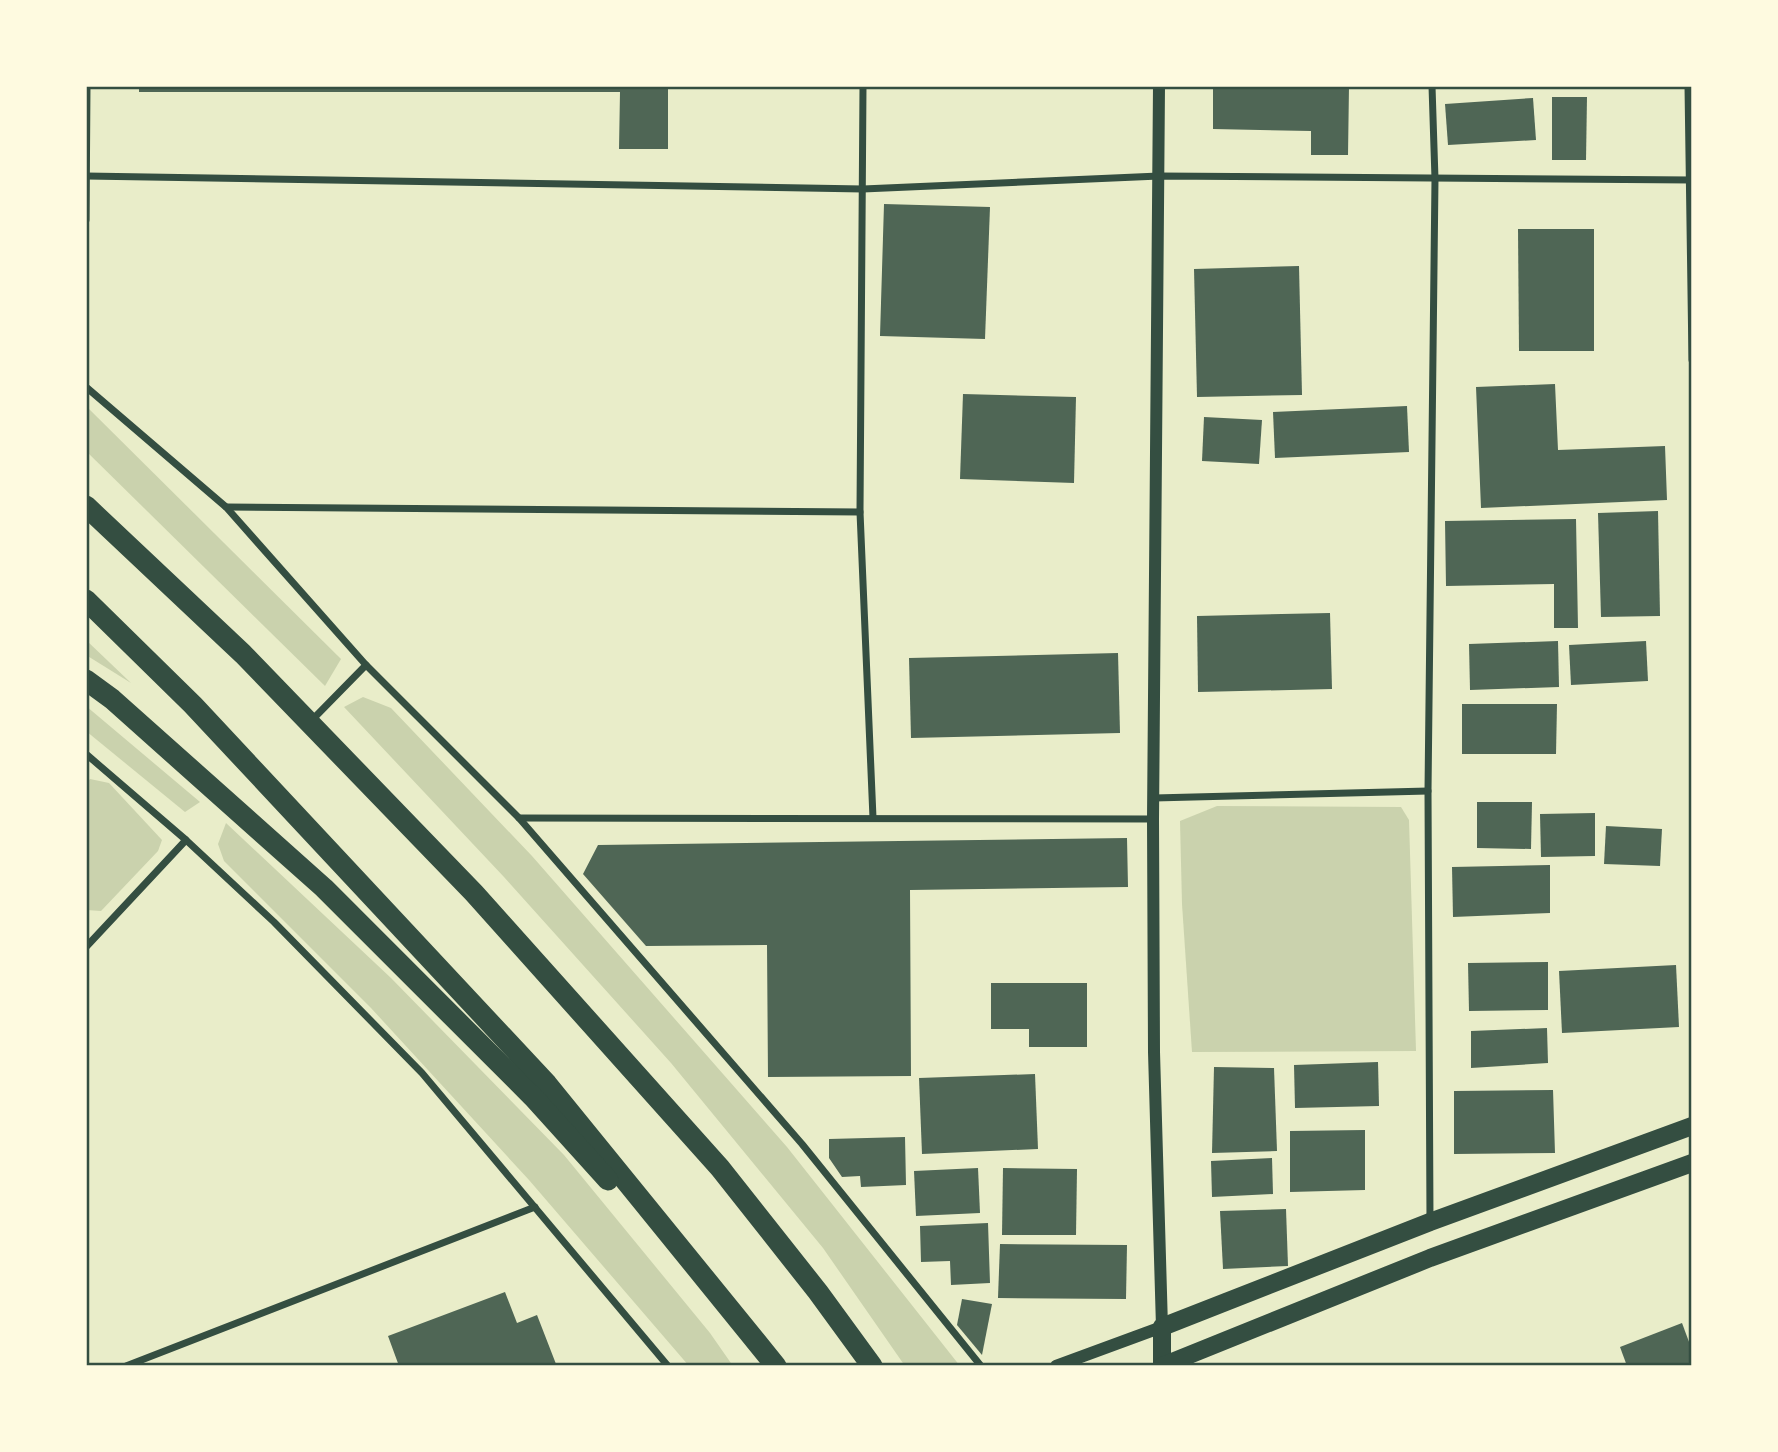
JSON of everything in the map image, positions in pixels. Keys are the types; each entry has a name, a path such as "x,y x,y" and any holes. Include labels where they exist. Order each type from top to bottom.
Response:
{"highway":[{"path":"86,506 243,654 474,893 720,1168 818,1292 872,1366"},
{"path":"86,600 193,705 547,1084 775,1365"},
{"path":"86,680 111,699 333,897 533,1097 775,1365"}],"main road":[{"path":"1692,1126 1430,1222 1162,1327 1162,1366 1430,1258 1692,1163"}],"street":[{"path":"86,220 87,86"},
{"path":"863,86 860,512 873,818"},
{"path":"1056,1366 1162,1327 1154,1052 1153,819 1159,86"},
{"path":"1430,1222 1428,791 1435,179 1432,86"},
{"path":"1688,86 1692,360"},
{"path":"86,176 863,189 1159,176 1691,180"},
{"path":"86,387 226,506 366,665 519,818 803,1144 981,1366"},
{"path":"226,506 860,512"},
{"path":"315,717 366,665"},
{"path":"86,754 186,840 274,922 422,1073 668,1366"},
{"path":"1154,798 1428,791"},
{"path":"519,818 1153,819"},
{"path":"86,947 186,840"},
{"path":"126,1366 535,1207"}],"green space":[{"path":"86,406 341,659 325,686 86,451"},
{"path":"86,640 131,683 86,655"},
{"path":"363,697 391,708 532,856 787,1147 960,1366 905,1366 823,1248 671,1063 504,877 344,707"},
{"path":"86,706 200,802 185,812 86,731"},
{"path":"90,779 109,783 162,840 158,851 101,911 86,910 86,784"},
{"path":"1217,806 1401,807 1409,820 1416,1051 1192,1052 1182,904 1180,821"},
{"path":"226,823 391,978 564,1155 710,1333 733,1366 689,1366 529,1180 371,1008 224,861 218,844"}],"building":[{"path":"139,86 668,86 668,149 619,149 620,92 139,92"},
{"path":"1213,86 1349,86 1348,155 1311,155 1311,131 1213,129"},
{"path":"1552,97 1587,97 1586,160 1552,160"},
{"path":"1533,98 1536,140 1448,145 1445,104"},
{"path":"884,204 990,207 985,339 880,336"},
{"path":"1518,229 1594,229 1594,351 1519,351"},
{"path":"1299,266 1302,395 1197,397 1194,269"},
{"path":"1555,384 1558,450 1665,446 1667,500 1481,508 1476,387"},
{"path":"963,394 1076,397 1074,483 960,479"},
{"path":"1407,406 1409,452 1275,458 1273,412"},
{"path":"1204,417 1262,420 1259,464 1202,461"},
{"path":"1658,511 1660,616 1601,617 1598,513"},
{"path":"1576,519 1578,628 1554,628 1554,584 1446,586 1445,521"},
{"path":"1330,613 1332,689 1198,692 1197,616"},
{"path":"1558,641 1559,687 1470,690 1469,644"},
{"path":"1646,641 1648,681 1571,685 1569,645"},
{"path":"1118,653 1120,733 911,738 909,658"},
{"path":"1462,704 1557,704 1556,754 1462,754"},
{"path":"1477,802 1532,802 1531,849 1477,848"},
{"path":"1595,813 1595,856 1541,857 1540,814"},
{"path":"1606,826 1662,829 1660,866 1604,864"},
{"path":"1127,838 1128,887 910,890 911,1076 768,1077 767,945 646,946 583,874 598,845"},
{"path":"1550,865 1550,913 1453,917 1452,867"},
{"path":"1548,962 1548,1010 1469,1011 1468,963"},
{"path":"1676,965 1679,1027 1562,1033 1559,971"},
{"path":"991,983 1087,983 1087,1047 1029,1047 1029,1029 991,1029"},
{"path":"1547,1028 1548,1063 1471,1068 1471,1031"},
{"path":"1378,1062 1379,1106 1295,1108 1294,1065"},
{"path":"1214,1067 1274,1068 1277,1151 1212,1153"},
{"path":"1035,1074 1038,1149 922,1154 919,1078"},
{"path":"1553,1090 1555,1153 1454,1154 1454,1091"},
{"path":"1365,1130 1365,1190 1290,1192 1290,1131"},
{"path":"905,1137 906,1185 861,1187 860,1176 842,1177 829,1158 829,1139"},
{"path":"1272,1158 1273,1194 1212,1197 1211,1161"},
{"path":"978,1168 980,1213 916,1216 914,1171"},
{"path":"1003,1168 1077,1169 1076,1235 1002,1235"},
{"path":"1286,1209 1288,1266 1223,1269 1220,1211"},
{"path":"988,1223 990,1283 951,1285 950,1261 921,1262 920,1226"},
{"path":"1000,1244 1127,1245 1126,1299 998,1298"},
{"path":"505,1292 517,1323 537,1315 556,1364 399,1366 388,1336"},
{"path":"962,1299 992,1304 982,1355 957,1325"},
{"path":"1682,1323 1692,1350 1692,1366 1627,1366 1620,1347"}]}
